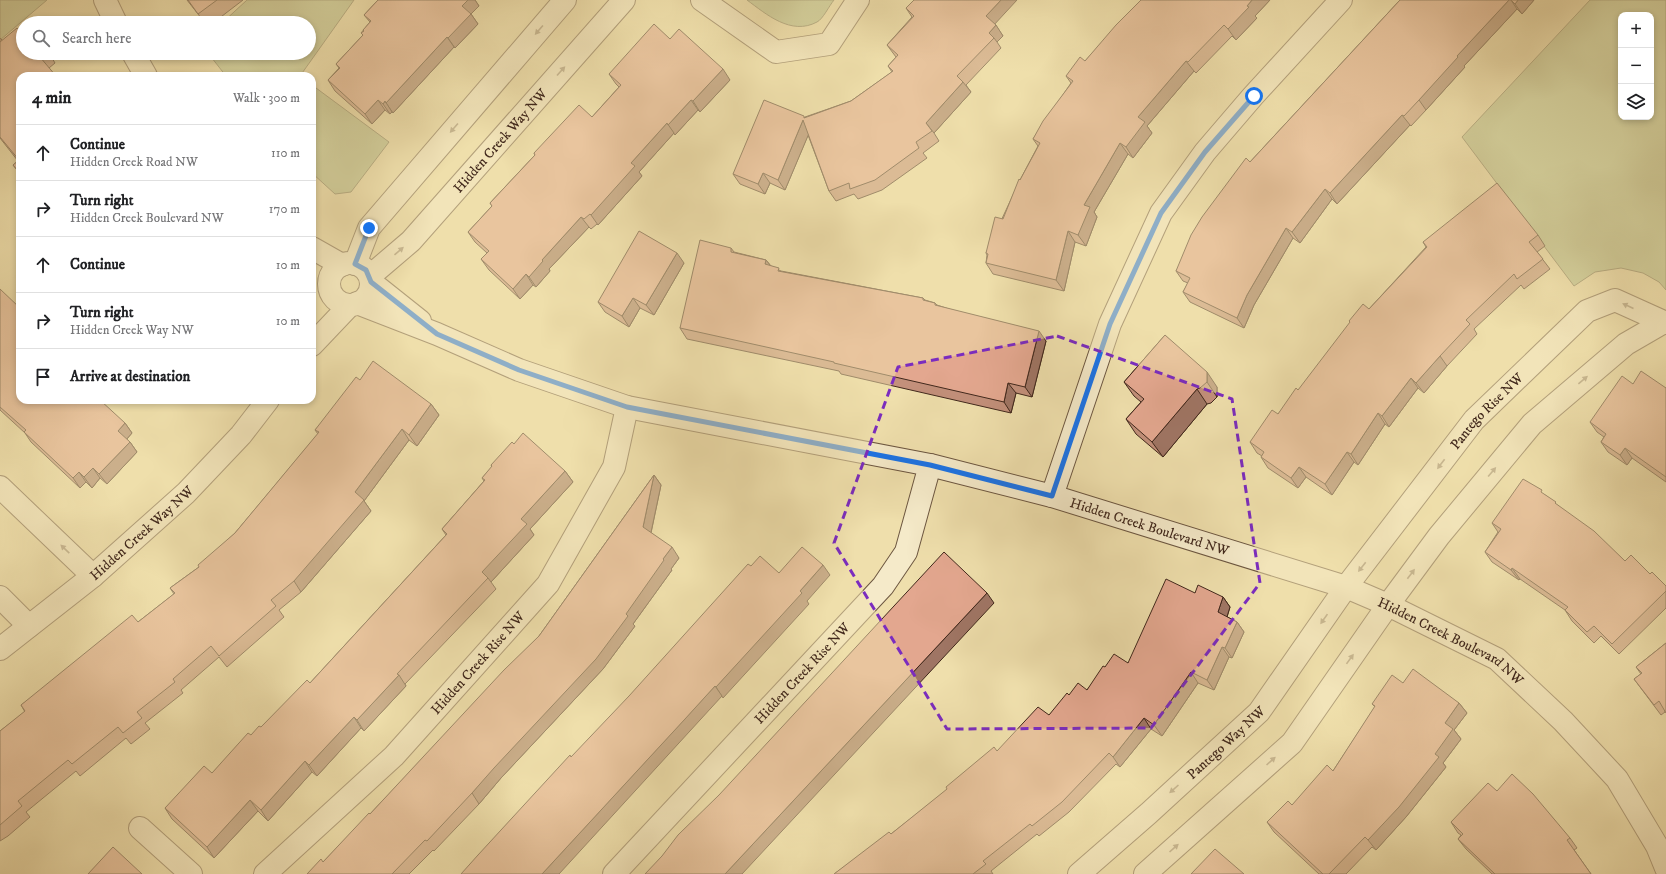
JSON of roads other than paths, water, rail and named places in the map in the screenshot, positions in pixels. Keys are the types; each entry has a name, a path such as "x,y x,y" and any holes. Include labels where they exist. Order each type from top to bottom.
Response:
{"street":[{"path":"105,0 113,16"},
{"name":"Hidden Creek Way NW","path":"316,339 351,284 369,228 565,0"},
{"name":"Hidden Creek Way NW","path":"316,329 351,284 411,241 624,0"},
{"path":"702,0 776,52 829,44 858,0"},
{"path":"1052,496 1110,324 1161,213 1205,152 1342,0"},
{"path":"137,60 144,72"},
{"name":"Hidden Creek Boulevard NW","path":"316,252 351,284"},
{"name":"Hidden Creek Boulevard NW","path":"316,262 437,334 519,370 627,407 930,465 1052,496 1346,587 1388,605 1497,659 1564,721 1617,779 1657,846 1666,868"},
{"name":"Pantego Rise NW","path":"1346,587 1474,420 1588,311 1615,300 1665,323"},
{"name":"Pantego Rise NW","path":"1388,605 1439,536 1532,424 1626,344 1665,323"},
{"name":"Hidden Creek Way NW","path":"0,649 93,576 186,493 241,435 265,404"},
{"name":"Hidden Creek Rise NW","path":"265,874 394,756 548,584 614,467 627,407"},
{"name":"Hidden Creek Rise NW","path":"614,874 883,586 906,552 930,465"},
{"path":"0,487 93,576"},
{"name":"Pantego Way NW","path":"1078,874 1149,813 1259,712 1346,587"},
{"path":"0,597 29,626"},
{"path":"1145,874 1292,743 1388,605"},
{"path":"140,828 191,874"}]}
